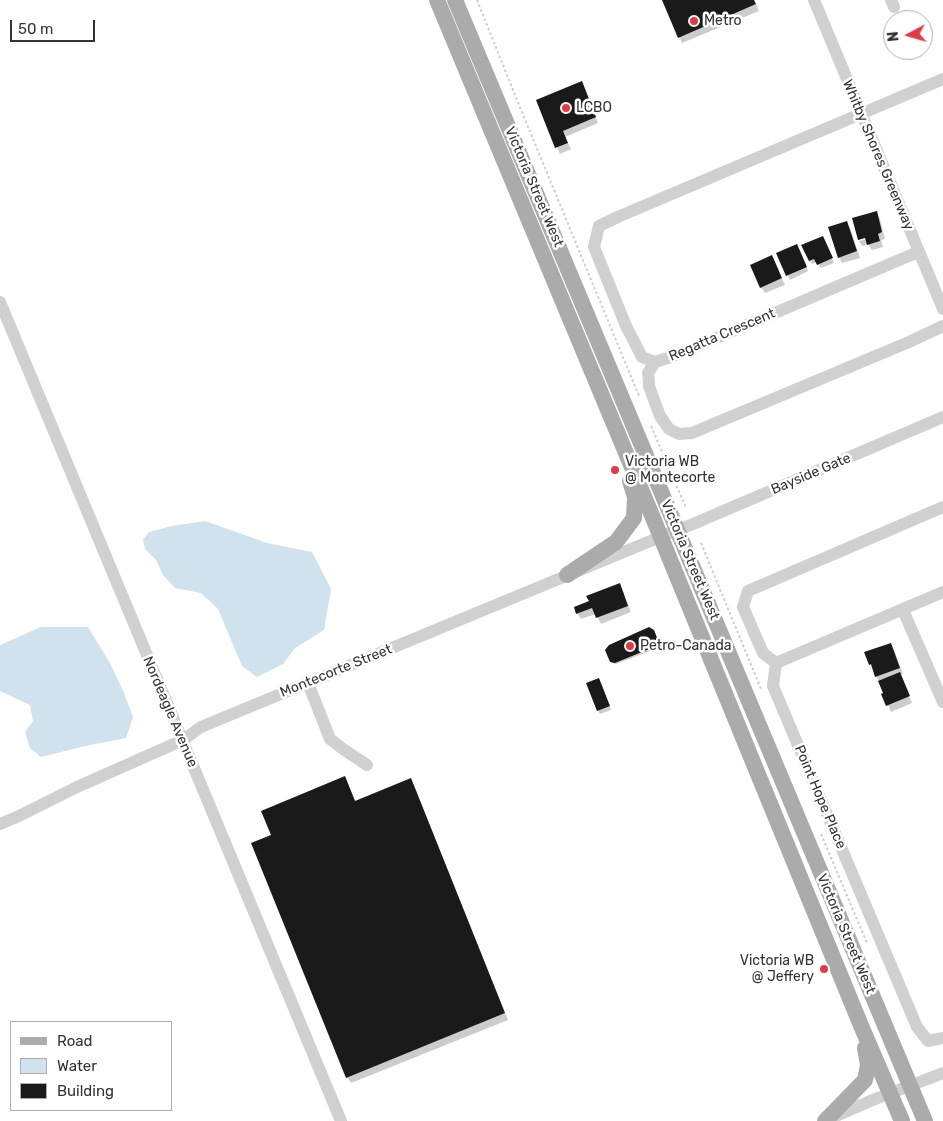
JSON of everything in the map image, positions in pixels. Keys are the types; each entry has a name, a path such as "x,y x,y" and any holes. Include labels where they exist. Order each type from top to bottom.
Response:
{"main road":[{"name":"Victoria Street West","path":"437,0 902,1121"},
{"name":"Victoria Street West","path":"455,0 925,1121"},
{"path":"567,575 616,542 634,518 634,497 616,428"},
{"path":"825,1121 865,1080 868,1065 862,1028"}],"street":[{"name":"Whitby Shores Greenway","path":"814,0 943,309"},
{"path":"861,113 943,79"},
{"name":"Regatta Crescent","path":"861,113 599,226 594,247 626,326 642,357 655,362 674,356 918,252"},
{"name":"Nordeagle Avenue","path":"0,302 341,1121"},
{"path":"655,362 648,373 650,386 660,416 669,428 679,434 692,433 900,346 943,326"},
{"name":"Bayside Gate","path":"678,530 943,417"},
{"path":"943,507 748,591 743,608 763,653 776,663 943,592"},
{"name":"Montecorte Street","path":"0,824 182,740 201,727 678,530"},
{"path":"903,610 943,702"},
{"name":"Point Hope Place","path":"776,663 773,686 917,1027 928,1041 943,1038"},
{"path":"308,683 330,739 367,765"},
{"path":"825,1121 943,1073"}],"path":[{"path":"478,0 642,403"},
{"path":"649,421 686,508"}],"water":[{"path":"205,521 267,543 312,552 331,589 324,630 295,648 283,664 257,677 242,666 218,609 201,593 175,588 163,575 156,560 145,549 143,540 149,532"},
{"path":"41,627 88,627 110,663 133,717 126,738 41,757 30,748 25,732 33,721 30,705 0,691 0,645"}],"building":[{"name":"Metro","path":"662,0 754,0 756,4 678,38"},
{"name":"LCBO","path":"582,81 596,117 563,131 568,143 555,148 536,100"},
{"path":"877,211 882,232 878,234 880,241 867,245 865,238 858,240 852,218"},
{"path":"847,221 857,251 838,258 828,227"},
{"path":"823,236 833,258 817,265 814,259 809,261 801,245"},
{"path":"797,244 807,267 786,276 776,253"},
{"path":"772,255 782,278 760,288 750,265"},
{"path":"620,583 628,606 596,618 592,608 576,614 574,607 589,601 586,596"},
{"path":"649,627 654,630 658,640 654,647 615,663 610,662 605,650 609,645"},
{"path":"891,643 900,668 875,677 871,664 869,665 864,652"},
{"path":"900,672 910,696 886,706 878,681"},
{"path":"599,678 610,706 597,711 586,683"},
{"path":"345,776 355,801 411,778 505,1013 346,1078 251,843 271,835 261,811"}],"place":[{"name":"Metro","path":"694,21"},
{"name":"LCBO","path":"566,108"},
{"name":"Victoria WB @ Montecorte","path":"615,470"},
{"name":"Petro-Canada","path":"630,646"},
{"name":"Victoria WB @ Jeffery","path":"824,969"}]}
